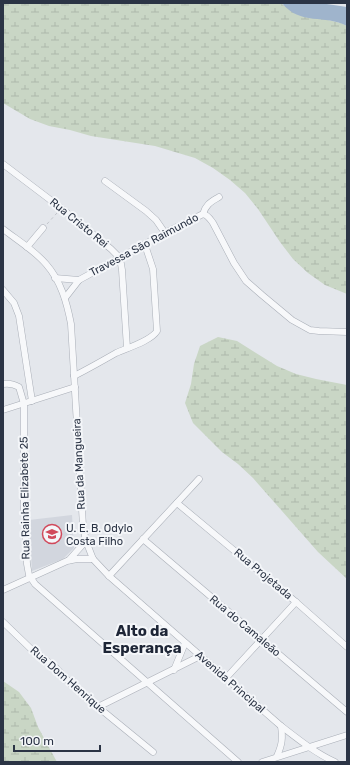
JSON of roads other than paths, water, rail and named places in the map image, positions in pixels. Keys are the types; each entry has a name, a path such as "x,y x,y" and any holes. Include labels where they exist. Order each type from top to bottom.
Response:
{"street":[{"name":"Rua Cristo Rei","path":"3,164 61,208 120,258"},
{"path":"105,181 146,211 156,220 165,233"},
{"path":"203,214 206,206 219,197"},
{"name":"Travessa São Raimundo","path":"64,298 79,280 203,214 209,217 213,223 234,263 246,281 292,320 310,330 319,332 347,332"},
{"name":"Rua da Mangueira","path":"3,228 46,264 55,278 64,298 71,324 82,526 86,541"},
{"path":"27,247 43,228"},
{"path":"74,376 127,348 147,340 156,334 157,327 153,269 145,245"},
{"path":"120,258 127,348"},
{"name":"Travessa São Raimundo","path":"55,278 79,280"},
{"path":"3,290 14,303 18,316 32,401"},
{"path":"3,384 15,384 19,387 24,404"},
{"path":"3,410 74,387"},
{"name":"Rua Rainha Elizabete 25","path":"24,404 24,509 27,564 31,578"},
{"path":"108,576 199,479"},
{"name":"Rua Projetada","path":"177,503 296,602 347,647"},
{"name":"Rua do Camaleão","path":"143,539 347,712"},
{"path":"67,561 86,541"},
{"name":"Avenida Principal","path":"86,541 93,559 108,576 281,726 309,747 335,762"},
{"path":"3,590 67,561 77,559 93,559"},
{"path":"31,578 238,762"},
{"path":"226,678 296,602"},
{"name":"Rua Dom Henrique","path":"3,622 30,648 55,667 72,685 152,752"},
{"path":"174,670 185,643"},
{"path":"98,707 200,656"},
{"path":"277,756 282,740 281,726"},
{"path":"262,762 347,735"}],"water":[{"path":"282,3 320,3 347,7 347,26 330,21 297,15"}],"place":[{"name":"U. E. B. Odylo Costa Filho","path":"52,534"}],"district":[{"name":"Alto da Esperança","path":"142,640"}]}
